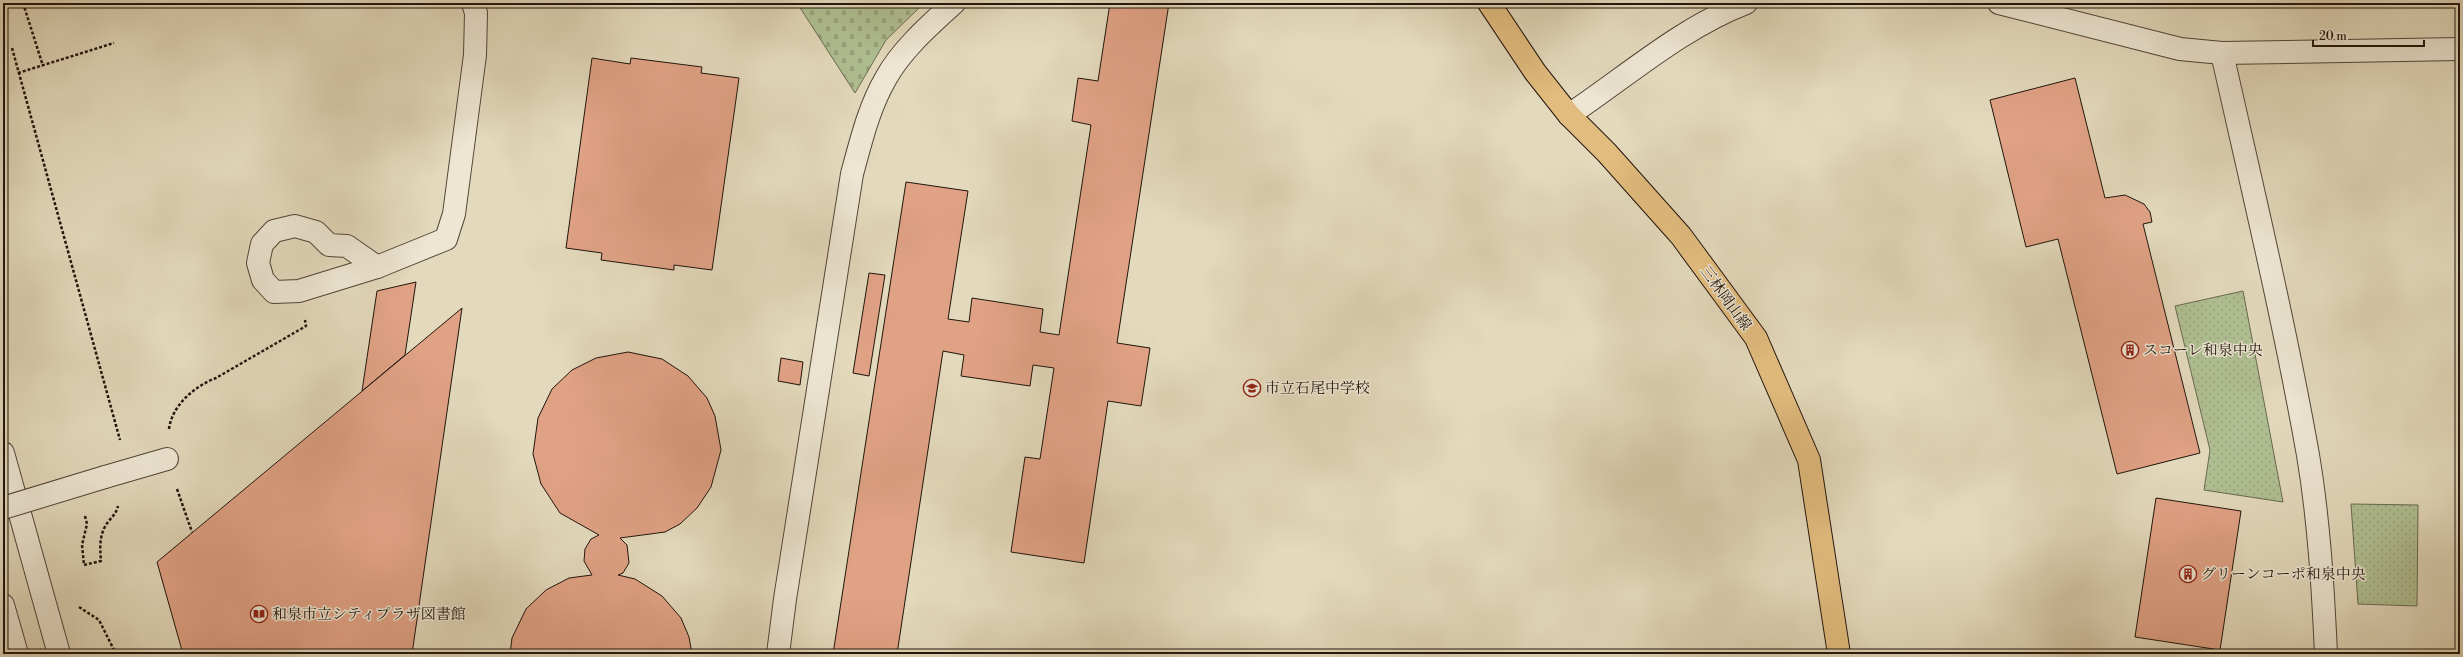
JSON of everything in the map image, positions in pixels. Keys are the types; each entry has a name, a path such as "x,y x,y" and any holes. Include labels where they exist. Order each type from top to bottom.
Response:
{"main road":[{"name":"三林岡山線","path":"1489,3 1535,72 1569,115 1606,153 1681,236 1756,338 1808,460 1839,654"}],"street":[{"path":"377,267 347,246 330,245 316,232 295,226 274,230 262,244 258,263 263,280 274,292 299,291 377,267 446,239 454,214 475,55 476,13 473,3"},
{"path":"778,654 785,600 852,174 862,135 886,78 903,53 954,3"},
{"path":"1569,115 1720,8 1746,3"},
{"path":"1999,3 2180,49 2222,53 2460,49"},
{"path":"2222,53 2279,312 2308,456 2322,572 2326,654"},
{"path":"3,453 59,654"},
{"path":"3,508 167,459"},
{"path":"3,605 11,647"}],"path":[{"path":"24,3 43,66"},
{"path":"18,73 114,43"},
{"path":"12,48 128,471 116,514 105,526 102,538 100,561 84,565 82,545 87,524 84,510"},
{"path":"192,532 167,459 169,426 186,397 201,384 216,378 306,326 299,291"},
{"path":"76,605 99,620 116,654"}],"green space":[{"path":"797,3 924,3 886,40 855,93"},
{"path":"2243,291 2283,502 2204,490 2210,450 2175,306"},
{"path":"2351,504 2418,505 2417,606 2358,604"}],"building":[{"path":"1110,3 1169,3 1117,343 1150,348 1141,406 1108,401 1084,563 1011,552 1025,457 1040,459 1054,368 1033,365 1030,386 961,376 964,355 943,351 897,654 833,654 906,182 968,191 948,319 969,322 972,298 1043,309 1040,332 1059,335 1091,125 1072,121 1078,78 1098,81"},
{"path":"592,58 630,64 631,58 702,67 701,73 739,78 712,270 674,265 674,270 601,260 602,253 566,248"},
{"name":"スコーレ和泉中央","path":"2075,78 2105,198 2125,195 2144,204 2150,212 2152,222 2143,224 2200,453 2117,474 2058,239 2026,247 1990,100"},
{"path":"869,273 885,275 869,376 853,373"},
{"path":"416,282 405,355 362,391 377,291"},
{"path":"462,308 412,654 183,654 157,562"},
{"path":"628,352 662,359 688,376 707,398 715,416 721,450 711,487 697,508 680,524 665,532 620,538 627,545 629,563 623,573 618,575 635,579 662,596 681,618 689,637 692,654 510,654 512,638 526,609 546,590 569,578 592,575 584,561 585,549 591,539 599,535 560,513 541,484 533,454 538,418 552,389 572,370 596,358"},
{"path":"781,358 803,362 800,385 778,381"},
{"name":"グリーンコーポ和泉中央","path":"2156,498 2241,511 2220,650 2135,637"}],"place":[{"name":"スコーレ和泉中央","path":"2130,350"},
{"name":"市立石尾中学校","path":"1252,388"},
{"name":"グリーンコーポ和泉中央","path":"2188,574"},
{"name":"和泉市立シティプラザ図書館","path":"259,614"}]}
